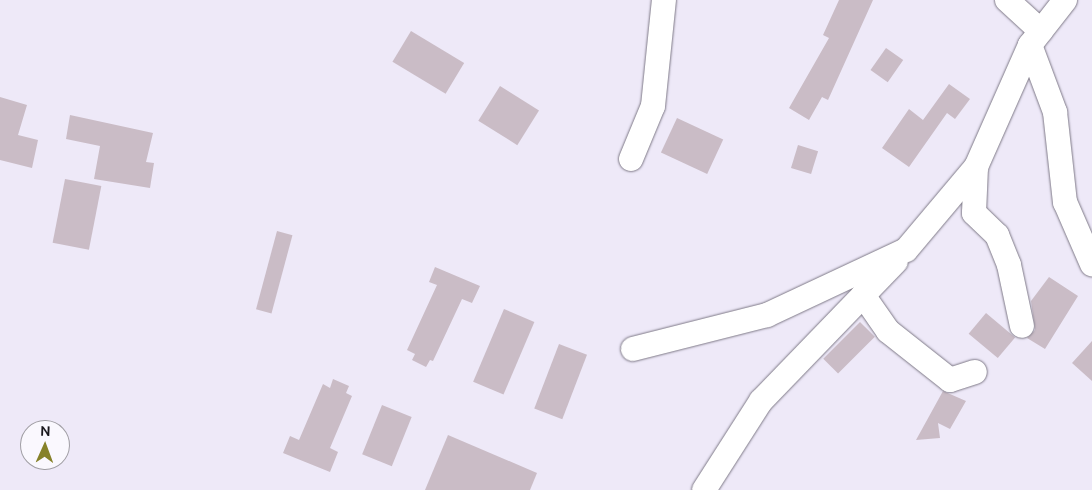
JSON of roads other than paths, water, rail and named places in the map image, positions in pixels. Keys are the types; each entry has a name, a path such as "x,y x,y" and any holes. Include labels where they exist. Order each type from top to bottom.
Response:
{"street":[{"path":"631,159 653,106 664,0"},
{"path":"1007,0 1036,38 1055,112 1065,202 1092,264"},
{"path":"712,486 762,400 906,250 976,167 1036,38 1065,0"},
{"path":"976,167 974,213 996,235 1008,265 1022,326"},
{"path":"633,349 766,315 906,250"},
{"path":"863,295 888,331 950,380 975,372"}]}
